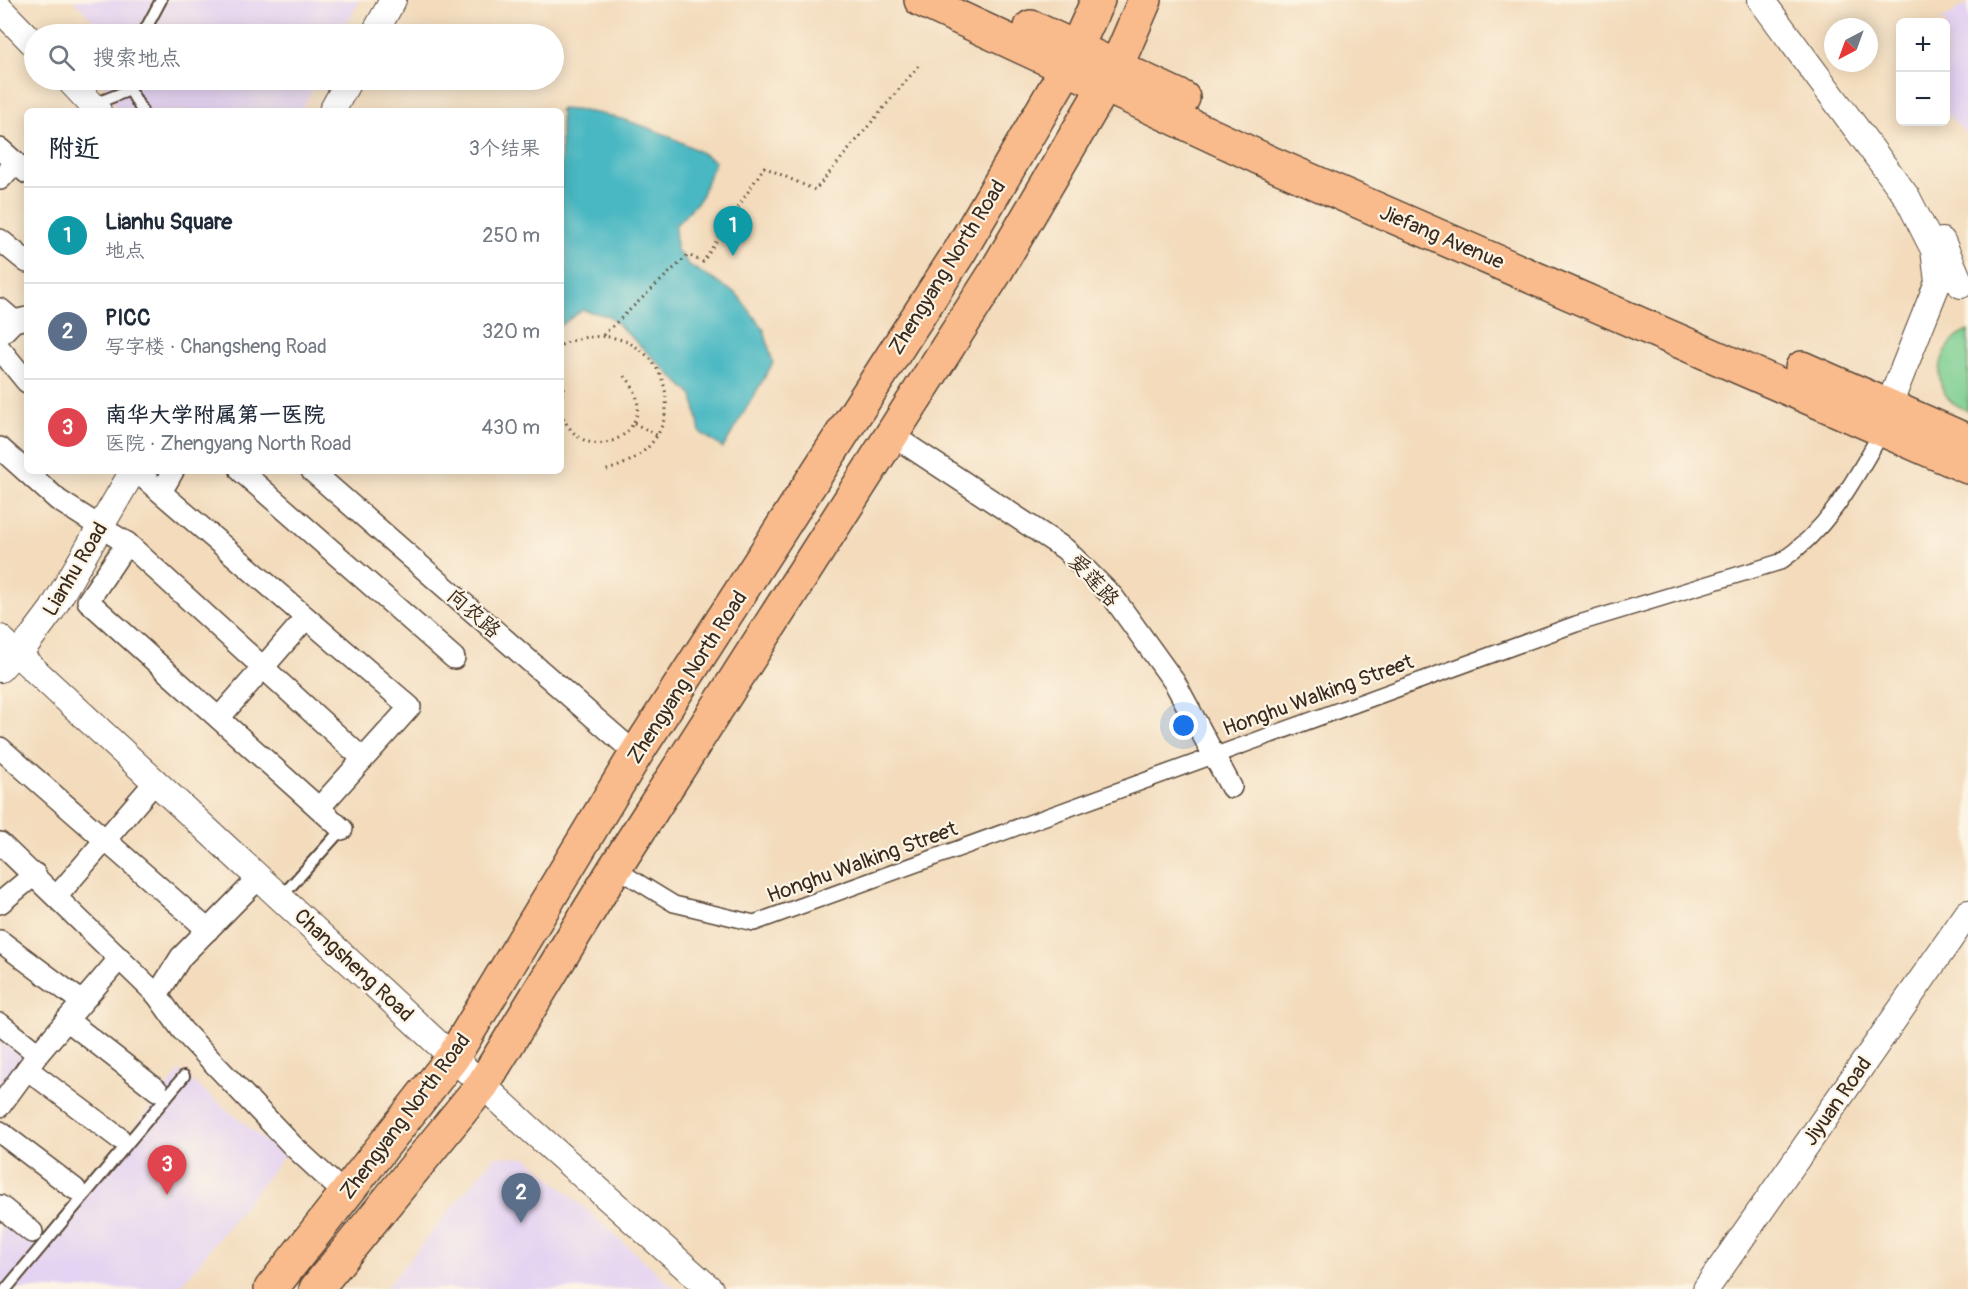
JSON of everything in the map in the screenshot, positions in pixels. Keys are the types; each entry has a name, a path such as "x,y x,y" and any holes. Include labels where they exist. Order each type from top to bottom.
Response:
{"main road":[{"name":"Jiefang Avenue","path":"921,0 1111,75 1284,169 1887,417 1968,441"},
{"name":"Jiefang Avenue","path":"971,0 1072,58"},
{"name":"Zhengyang North Road","path":"271,1289 450,1062 636,754 960,251 1072,58 1098,0"},
{"name":"Zhengyang North Road","path":"316,1289 479,1089 615,868 995,273 1111,75 1145,0"},
{"name":"Jiefang Avenue","path":"1887,417 1968,467"}],"street":[{"path":"366,24 379,0"},
{"path":"380,24 393,0"},
{"path":"1761,0 1907,197 1934,250 1959,289"},
{"path":"1772,0 1916,192 1959,289"},
{"path":"0,9 24,34"},
{"path":"79,90 96,108"},
{"path":"320,108 330,90"},
{"path":"334,108 344,90"},
{"path":"0,179 14,162"},
{"path":"0,240 24,260"},
{"path":"1887,417 1959,289"},
{"path":"0,349 24,378"},
{"name":"Honghu Walking Street","path":"615,868 674,904 754,923 1576,624 1780,562 1797,550 1827,522 1887,417"},
{"name":"爱莲路","path":"892,435 1065,549 1105,589 1175,683 1231,787"},
{"path":"0,448 24,470"},
{"path":"29,474 58,500 127,543 363,759"},
{"name":"Lianhu Road","path":"6,653 52,610 119,474"},
{"name":"Lianhu Road","path":"96,524 133,474"},
{"path":"139,474 410,707 319,808"},
{"path":"161,492 171,474"},
{"path":"245,474 454,658"},
{"name":"向农路","path":"315,474 636,754"},
{"path":"127,543 88,601 342,829"},
{"path":"219,718 306,618"},
{"name":"Changsheng Road","path":"6,653 252,885 450,1062 692,1289"},
{"name":"Changsheng Road","path":"6,653 282,897 450,1062"},
{"path":"0,748 208,930"},
{"path":"57,896 149,789"},
{"path":"0,843 35,874 157,995 189,1038 293,1146 346,1195"},
{"path":"0,903 35,874"},
{"path":"157,995 181,957 252,885"},
{"name":"Jiyuan Road","path":"1706,1289 1968,913"},
{"name":"Jiyuan Road","path":"1725,1289 1968,935"},
{"path":"0,941 82,1002"},
{"path":"0,1106 67,1020 120,958"},
{"path":"67,1020 157,1090"},
{"path":"0,1024 33,1062 118,1138"},
{"name":"Changsheng Road","path":"479,1089 710,1289"},
{"path":"0,1132 75,1190"},
{"path":"0,1206 32,1232"}],"lane":[{"path":"148,24 161,0"},
{"path":"96,108 123,90"},
{"path":"133,90 141,108"},
{"path":"282,897 342,829"},
{"path":"6,1289 184,1076"}],"path":[{"path":"603,334 688,255 704,262 764,167 815,190 921,63"},
{"path":"564,344 581,336 603,334 625,340 644,352 658,370 666,392 666,414 658,436 644,454 625,466 603,471"},
{"path":"564,419 573,434 596,444 620,438 634,423 638,406 637,394 622,373"},
{"path":"634,423 658,436"}],"shaded area":[{"path":"73,0 360,0 347,24 96,24"},
{"path":"1968,3 1968,135 1950,117 1950,18 1945,18"},
{"path":"107,90 313,90 303,108 116,108"},
{"path":"0,1040 28,1062 0,1099"},
{"path":"180,1071 284,1156 178,1289 0,1289 0,1216 37,1245 98,1174"},
{"path":"495,1156 528,1158 676,1289 385,1289"}],"green space":[{"path":"1968,331 1968,411 1948,398 1940,380 1940,370 1946,351 1959,336"}],"water":[{"path":"564,109 601,114 641,125 679,141 715,161 700,199 675,226 676,249 690,266 737,294 764,330 773,363 723,448 700,432 693,396 609,316 582,310 564,323"}],"place":[{"name":"Lianhu Square","path":"733,256"},
{"name":"南华大学附属第一医院","path":"167,1195"},
{"name":"PICC","path":"521,1223"}]}
